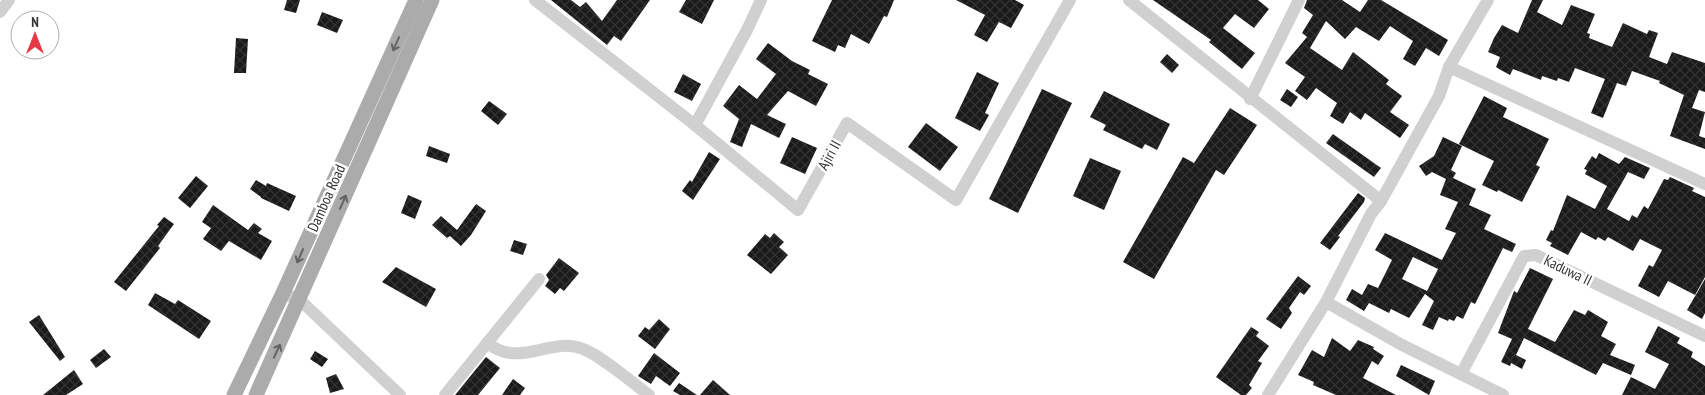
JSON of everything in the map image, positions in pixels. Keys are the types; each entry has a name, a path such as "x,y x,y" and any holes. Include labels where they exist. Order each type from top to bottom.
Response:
{"main road":[{"name":"Damboa Road","path":"234,395 283,293 416,0"},
{"name":"Damboa Road","path":"256,395 300,300 432,0"}],"street":[{"path":"0,12 10,0"},
{"name":"Ajiri II","path":"534,0 695,125 798,210 847,123 956,200 1070,0"},
{"path":"695,125 747,30 761,0"},
{"path":"1129,0 1250,99 1381,201"},
{"path":"1250,99 1299,0"},
{"path":"1268,395 1326,302 1371,214 1381,201 1439,96 1449,67 1488,0"},
{"path":"1449,67 1705,184"},
{"name":"Kaduwa II","path":"1461,374 1524,256 1536,255 1705,336"},
{"path":"445,395 539,279"},
{"path":"283,293 300,300 400,395"},
{"path":"1326,302 1402,345 1502,395"},
{"path":"487,342 495,349 515,354 543,351 564,344 584,349 649,395"}],"building":[{"path":"287,0 300,0 296,13 284,10"},
{"path":"551,0 571,0 580,7 586,2 602,21 617,0 650,0 621,41 614,36 607,45"},
{"path":"686,0 714,0 702,24 679,12"},
{"path":"832,0 894,0 887,17 884,16 869,44 851,34 845,48 838,45 835,52 812,41"},
{"path":"956,0 1015,0 1024,5 1011,28 999,22 987,42 974,35 985,15"},
{"path":"1153,0 1258,0 1269,9 1254,28 1235,14 1223,28 1255,53 1242,69 1209,42 1211,40"},
{"path":"1307,0 1342,0 1360,12 1368,0 1381,0 1448,40 1439,56 1426,48 1415,66 1403,59 1413,41 1390,26 1379,41 1356,27 1345,39 1326,21 1310,48 1342,70 1353,52 1389,80 1386,84 1402,96 1390,112 1409,125 1400,138 1365,113 1361,120 1350,112 1343,124 1330,116 1337,103 1316,88 1307,100 1295,91 1305,77 1285,63 1307,37 1302,33 1313,15 1304,8"},
{"path":"1532,0 1543,0 1537,12 1562,25 1571,5 1595,14 1587,33 1590,34 1589,38 1612,47 1623,23 1647,34 1649,30 1658,33 1649,57 1667,64 1672,52 1705,63 1705,92 1699,90 1692,108 1705,112 1699,136 1705,138 1705,149 1670,136 1684,95 1659,83 1660,81 1632,71 1626,86 1617,83 1603,118 1591,113 1605,79 1575,68 1569,82 1558,78 1557,81 1542,76 1541,80 1513,69 1510,75 1496,67 1500,57 1488,52 1494,38 1502,25 1518,33"},
{"path":"322,12 343,20 337,33 317,25"},
{"path":"236,38 248,39 246,73 234,73"},
{"path":"768,43 792,61 810,70 808,74 828,84 816,106 788,91 767,115 786,124 779,138 751,124 742,147 730,142 739,119 723,106 739,85 757,99 776,74 756,59"},
{"path":"1167,54 1179,65 1172,73 1160,62"},
{"path":"977,72 999,83 985,113 989,115 980,131 955,118"},
{"path":"683,74 701,84 692,101 674,92"},
{"path":"1042,89 1072,103 1018,213 989,199"},
{"path":"1287,89 1298,97 1291,107 1280,100"},
{"path":"1104,91 1170,124 1157,150 1145,144 1142,149 1103,130 1106,125 1090,117"},
{"path":"1484,96 1507,108 1503,117 1549,139 1536,165 1540,167 1522,202 1498,190 1497,192 1482,185 1494,161 1459,144"},
{"path":"489,101 507,114 498,125 481,111"},
{"path":"1230,108 1257,125 1224,175 1216,170 1154,279 1123,262 1183,157 1194,163"},
{"path":"926,123 958,147 940,171 908,147"},
{"path":"1333,134 1381,168 1374,177 1326,143"},
{"path":"792,137 817,148 805,174 780,163"},
{"path":"1443,137 1462,146 1451,170 1456,173 1453,178 1476,189 1469,205 1491,215 1484,229 1516,244 1512,252 1503,248 1475,304 1471,302 1463,319 1457,316 1454,321 1449,319 1448,321 1439,317 1433,330 1422,325 1434,301 1425,294 1409,318 1391,309 1389,313 1369,303 1364,311 1346,300 1352,289 1362,295 1368,284 1378,288 1392,260 1375,250 1385,233 1442,260 1456,233 1445,229 1458,202 1440,195 1446,179 1432,172 1426,176 1419,166 1434,156","holes":["1413,257 1438,269 1427,291 1402,279"]},
{"path":"429,146 450,154 447,163 426,156"},
{"path":"709,152 720,159 693,200 682,191 690,180 692,182"},
{"path":"1599,153 1619,164 1625,157 1650,168 1644,179 1628,172 1607,209 1629,221 1632,215 1637,218 1644,206 1648,209 1664,179 1668,180 1670,177 1694,188 1692,191 1705,197 1705,277 1695,295 1668,281 1659,297 1638,286 1649,265 1653,267 1662,250 1640,239 1633,251 1608,237 1605,241 1598,237 1596,240 1581,232 1568,255 1550,246 1552,243 1546,240 1551,230 1553,231 1567,195 1595,209 1607,186 1585,174 1587,170 1584,169 1592,156 1596,159"},
{"path":"1090,158 1121,171 1104,210 1073,196"},
{"path":"196,176 208,186 190,208 178,198"},
{"path":"256,180 266,186 267,183 296,196 289,211 261,198 250,189"},
{"path":"1358,193 1365,198 1364,202 1338,236 1340,237 1330,250 1320,243"},
{"path":"408,195 422,201 415,219 401,213"},
{"path":"476,204 486,211 471,235 461,246 450,236 447,238 432,225 441,216 457,230"},
{"path":"213,205 248,230 254,223 262,229 258,233 272,241 261,260 229,241 221,251 203,239 211,228 202,222"},
{"path":"164,217 174,224 158,246 160,248 126,291 114,282 159,226 157,225"},
{"path":"774,233 784,242 779,247 788,255 771,274 747,255 765,234 770,238"},
{"path":"514,240 527,244 523,255 510,251"},
{"path":"559,258 579,273 564,291 560,288 555,294 545,286 549,280 546,275"},
{"path":"396,267 436,289 426,307 382,282"},
{"path":"1530,268 1553,279 1528,329 1555,342 1574,310 1585,315 1588,310 1608,322 1601,336 1616,344 1610,355 1635,365 1631,375 1603,363 1596,375 1524,338 1516,355 1526,360 1522,369 1511,363 1510,366 1501,362 1512,339 1498,333 1514,291 1517,293"},
{"path":"1298,276 1311,286 1304,295 1300,292 1289,308 1292,313 1281,329 1266,319"},
{"path":"1705,279 1705,313 1702,319 1687,310"},
{"path":"155,293 175,304 178,300 211,321 199,339 148,305"},
{"path":"39,315 65,357 60,361 29,322"},
{"path":"659,319 670,329 655,349 638,336 645,327 649,330"},
{"path":"1658,326 1680,338 1677,343 1693,352 1691,357 1705,366 1705,395 1622,395 1631,377 1655,389 1669,364 1645,352"},
{"path":"1251,327 1259,332 1256,336 1269,346 1258,361 1262,363 1249,385 1252,388 1246,395 1241,395 1216,377"},
{"path":"1332,338 1350,351 1358,340 1374,347 1373,349 1384,356 1378,365 1372,361 1363,378 1396,395 1336,395 1313,385 1314,382 1298,375 1312,350 1324,357"},
{"path":"104,349 111,357 96,368 90,360"},
{"path":"315,351 328,359 322,367 310,359"},
{"path":"654,353 680,373 670,386 656,376 651,384 638,376"},
{"path":"486,357 500,368 478,395 455,395"},
{"path":"1401,365 1435,381 1429,395 1396,376"},
{"path":"74,370 83,384 66,395 43,395"},
{"path":"336,374 344,389 330,393 326,378"},
{"path":"513,379 525,388 520,395 502,395"},
{"path":"713,380 730,395 700,395"},
{"path":"679,383 697,395 680,395 673,391"}]}
